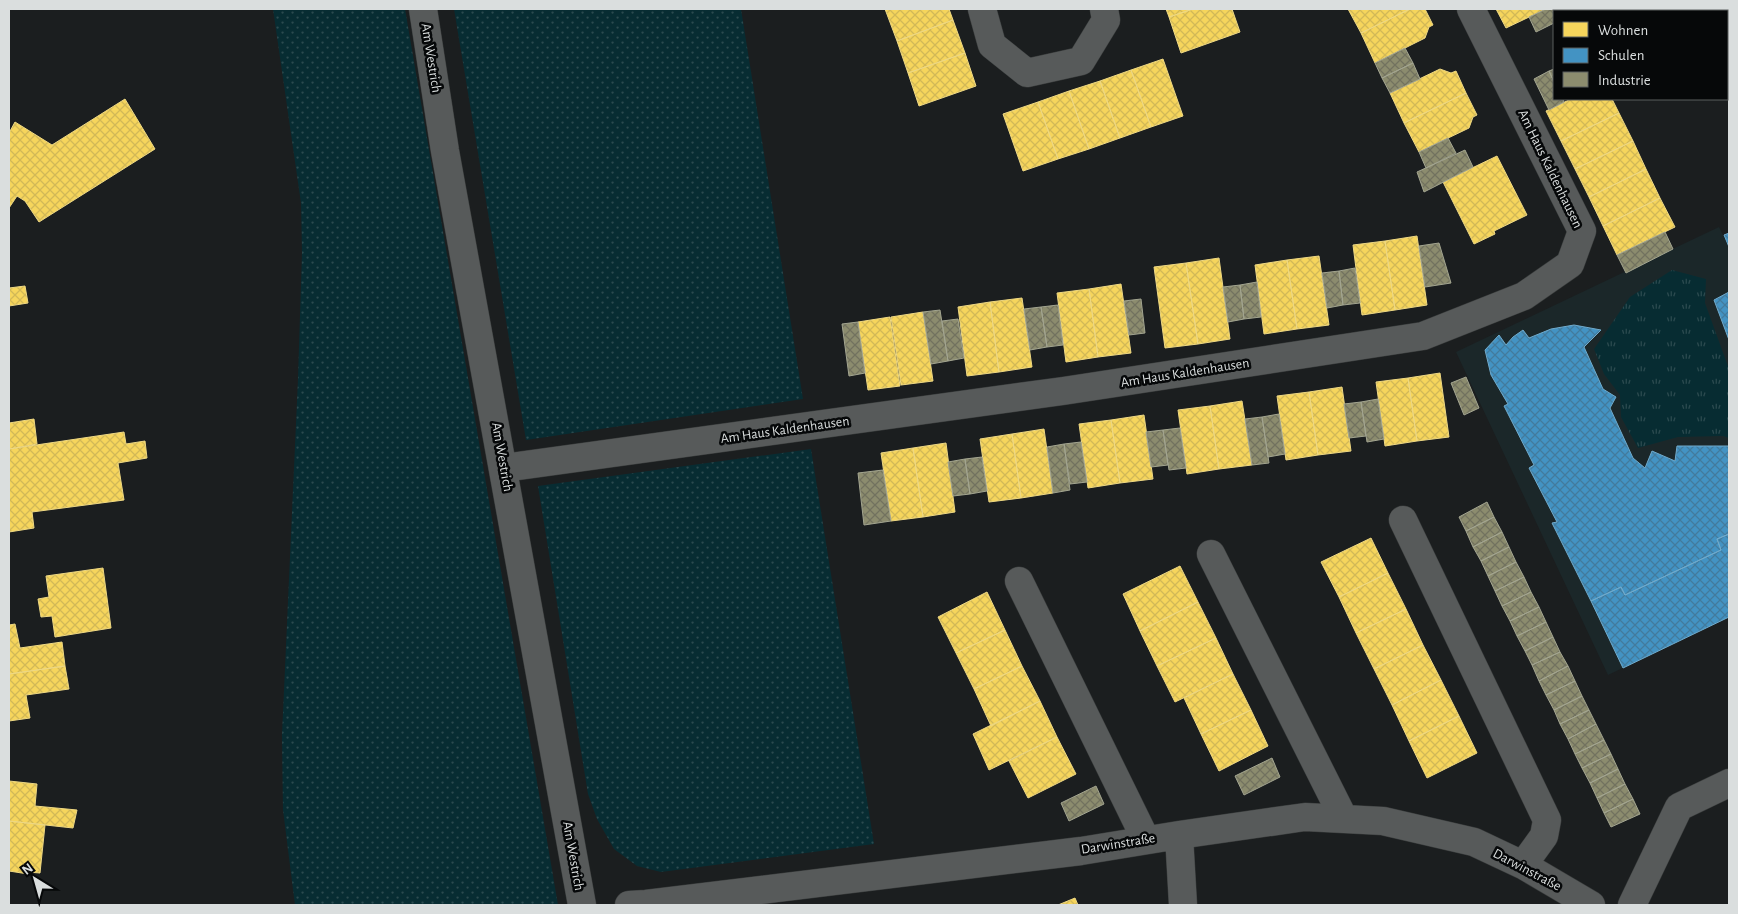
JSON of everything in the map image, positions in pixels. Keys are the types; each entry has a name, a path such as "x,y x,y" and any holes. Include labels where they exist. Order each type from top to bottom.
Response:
{"street":[{"name":"Am Westrich","path":"423,9 446,151 582,905"},
{"path":"982,9 992,45 1027,73 1081,61 1106,20 1104,9"},
{"name":"Am Haus Kaldenhausen","path":"504,468 1063,391 1422,336 1524,296 1570,264 1582,231 1471,9"},
{"path":"1403,520 1547,820 1544,836 1523,865"},
{"path":"1211,554 1344,819"},
{"path":"1019,581 1146,840"},
{"path":"1632,905 1679,807 1729,783"},
{"name":"Darwinstraße","path":"629,905 898,874 1305,818 1382,821 1474,842 1523,865 1591,905"},
{"path":"1179,835 1183,905"}],"shaded area":[{"path":"1719,227 1729,247 1729,617 1608,675 1456,352"}],"green space":[{"path":"273,9 405,9 558,905 295,905 283,810 282,735 298,379 302,253 301,203"},
{"path":"454,9 741,9 803,399 526,440"},
{"path":"1672,270 1706,279 1705,303 1729,369 1729,438 1723,436 1678,437 1638,448 1621,417 1620,395 1604,374 1594,349 1630,297"},
{"path":"811,449 874,844 661,872 637,866 614,849 597,819 588,794 538,486"}],"building: Wohnen":[{"path":"885,9 949,9 953,20 897,41"},
{"path":"1166,9 1193,9 1169,17"},
{"path":"1193,9 1232,9 1240,32 1181,53 1169,17"},
{"path":"1348,9 1410,9 1361,33"},
{"path":"1410,9 1425,9 1433,25 1429,27 1425,38 1375,63 1361,33"},
{"path":"1496,9 1546,9 1506,28"},
{"path":"1729,9 1728,62 1728,10 1698,10"},
{"path":"953,20 965,53 908,73 897,41"},
{"path":"965,53 976,86 919,106 908,73"},
{"path":"1163,59 1183,116 1151,127 1131,70"},
{"path":"1440,69 1451,73 1456,71 1466,93 1404,123 1390,93"},
{"path":"1131,70 1151,127 1120,138 1100,81"},
{"path":"1100,81 1120,138 1089,149 1069,91"},
{"path":"1069,91 1089,149 1058,159 1038,102"},
{"path":"1466,93 1477,115 1473,117 1469,128 1419,152 1404,123"},
{"path":"125,99 155,149 39,222 25,201 17,196 9,208 9,133 15,122 52,145"},
{"path":"1569,100 1612,100 1619,113 1561,141 1546,111"},
{"path":"1038,102 1058,159 1023,171 1003,114"},
{"path":"1619,113 1633,141 1575,169 1561,141"},
{"path":"1633,141 1646,169 1589,197 1575,169"},
{"path":"1497,156 1527,215 1494,231 1495,234 1474,244 1443,182"},
{"path":"1646,169 1660,198 1603,226 1589,197"},
{"path":"1660,198 1675,227 1617,255 1603,226"},
{"path":"1417,236 1427,305 1395,310 1385,241"},
{"path":"1385,241 1395,310 1362,315 1353,245"},
{"path":"1319,256 1329,325 1297,329 1287,260"},
{"path":"1219,258 1230,339 1198,344 1186,263"},
{"path":"1287,260 1297,329 1264,334 1255,265"},
{"path":"1186,263 1198,344 1165,348 1154,267"},
{"path":"1121,284 1131,353 1098,357 1089,289"},
{"path":"25,286 28,303 9,306 9,288"},
{"path":"1089,289 1098,357 1066,362 1057,293"},
{"path":"1022,298 1032,367 999,372 990,302"},
{"path":"990,302 999,372 967,376 958,307"},
{"path":"923,312 933,381 901,385 891,317"},
{"path":"890,317 900,386 868,390 858,322"},
{"path":"1440,373 1449,437 1417,441 1408,378"},
{"path":"1408,378 1417,441 1385,446 1376,382"},
{"path":"1342,387 1351,451 1318,455 1309,392"},
{"path":"1309,392 1318,455 1286,460 1277,396"},
{"path":"1242,401 1252,465 1219,469 1210,406"},
{"path":"1210,406 1219,469 1187,474 1178,410"},
{"path":"1144,415 1153,479 1120,483 1111,420"},
{"path":"34,419 37,444 9,449 9,423"},
{"path":"1111,420 1120,483 1088,488 1079,424"},
{"path":"1044,429 1053,493 1021,498 1012,434"},
{"path":"124,432 126,444 145,441 147,458 118,463 124,500 32,512 34,528 9,532 9,449"},
{"path":"1012,434 1021,498 989,502 980,439"},
{"path":"946,443 955,512 923,517 913,448"},
{"path":"913,448 923,517 891,521 881,453"},
{"path":"1371,538 1388,573 1339,597 1321,562"},
{"path":"1180,566 1198,602 1140,631 1123,594"},
{"path":"103,568 111,628 55,637 52,616 41,617 38,599 49,597 46,576"},
{"path":"1388,573 1406,609 1356,633 1339,597"},
{"path":"987,592 1005,630 956,653 938,617"},
{"path":"1198,602 1216,638 1157,666 1140,631"},
{"path":"1406,609 1423,645 1374,669 1356,633"},
{"path":"15,624 20,648 62,642 65,666 9,674 9,625"},
{"path":"1005,630 1022,666 974,689 956,653"},
{"path":"1216,638 1233,674 1175,702 1157,666"},
{"path":"1423,645 1441,680 1392,705 1374,669"},
{"path":"65,666 69,689 26,695 30,718 9,721 9,674"},
{"path":"1022,666 1040,701 991,726 974,689"},
{"path":"1233,674 1251,710 1201,734 1184,698"},
{"path":"1441,680 1459,716 1409,741 1392,705"},
{"path":"1040,701 1057,737 989,770 973,734"},
{"path":"1251,710 1268,746 1219,771 1201,734"},
{"path":"1459,716 1477,753 1427,778 1409,741"},
{"path":"1057,737 1076,774 1028,798 1009,761"},
{"path":"9,781 37,784 35,806 77,810 73,828 9,821"},
{"path":"9,821 45,825 40,873 28,872 28,874 9,871"},
{"path":"1075,898 1078,905 1058,905"}],"building: Schulen":[{"path":"1729,233 1729,247 1724,235"},
{"path":"1729,292 1729,340 1714,300"},
{"path":"1574,325 1601,330 1584,347 1603,389 1616,397 1610,408 1633,458 1645,468 1652,451 1675,461 1677,446 1729,446 1729,534 1717,539 1721,550 1625,595 1621,587 1591,601 1552,523 1557,522 1529,468 1534,465 1504,406 1508,404 1491,375 1485,350 1499,335 1506,345 1523,330 1529,338 1551,329"},
{"path":"1729,534 1729,617 1623,668 1591,601 1621,587 1625,595 1721,550 1717,539"}],"building: Industrie":[{"path":"1546,9 1562,10 1553,10 1553,24 1536,32 1529,17"},
{"path":"1405,48 1413,63 1382,78 1375,63"},
{"path":"1413,63 1420,79 1390,93 1382,78"},
{"path":"1553,69 1553,80 1549,71"},
{"path":"1549,71 1553,80 1553,100 1563,100 1564,102 1549,110 1534,79"},
{"path":"1448,138 1456,153 1426,168 1419,152"},
{"path":"1465,150 1473,167 1424,192 1417,172"},
{"path":"1665,232 1673,249 1626,273 1617,255"},
{"path":"1439,243 1451,283 1425,287 1419,246"},
{"path":"1355,268 1360,303 1343,305 1339,271"},
{"path":"1339,271 1343,305 1327,308 1322,273"},
{"path":"1257,282 1261,317 1244,319 1240,285"},
{"path":"1240,285 1244,319 1228,322 1223,287"},
{"path":"1141,299 1145,333 1129,335 1124,301"},
{"path":"1058,305 1063,345 1047,347 1041,307"},
{"path":"1041,307 1047,347 1030,350 1024,309"},
{"path":"940,310 948,361 931,364 923,312"},
{"path":"958,319 964,358 948,361 942,321"},
{"path":"858,322 865,373 849,376 842,324"},
{"path":"1466,377 1479,408 1464,415 1451,383"},
{"path":"1378,399 1384,439 1367,442 1361,402"},
{"path":"1361,402 1366,436 1349,438 1344,404"},
{"path":"1279,414 1285,454 1268,457 1262,417"},
{"path":"1262,417 1269,463 1252,465 1245,419"},
{"path":"1180,428 1186,468 1169,470 1163,430"},
{"path":"1163,430 1168,465 1151,467 1146,432"},
{"path":"1081,442 1087,482 1070,484 1064,444"},
{"path":"1064,444 1070,490 1053,493 1047,447"},
{"path":"982,457 987,491 970,494 965,459"},
{"path":"965,459 970,494 953,496 948,462"},
{"path":"883,470 891,521 864,525 858,473"},
{"path":"1487,502 1494,517 1466,531 1459,517"},
{"path":"1494,517 1502,532 1473,547 1466,531"},
{"path":"1502,532 1509,547 1481,561 1473,547"},
{"path":"1509,547 1516,562 1488,576 1481,561"},
{"path":"1516,562 1524,577 1495,591 1488,576"},
{"path":"1524,577 1531,592 1502,606 1495,591"},
{"path":"1531,592 1539,607 1510,621 1502,606"},
{"path":"1539,607 1546,622 1517,636 1510,621"},
{"path":"1546,622 1553,637 1525,651 1517,636"},
{"path":"1553,637 1560,652 1532,665 1525,651"},
{"path":"1560,652 1568,666 1539,681 1532,665"},
{"path":"1568,666 1575,681 1546,695 1539,681"},
{"path":"1575,681 1582,696 1554,710 1546,695"},
{"path":"1582,696 1589,710 1560,724 1554,710"},
{"path":"1589,710 1596,724 1568,739 1560,724"},
{"path":"1596,724 1604,740 1575,754 1568,739"},
{"path":"1604,740 1611,754 1582,768 1575,754"},
{"path":"1611,754 1618,769 1590,783 1582,768"},
{"path":"1272,758 1280,777 1244,795 1235,776"},
{"path":"1618,769 1625,784 1597,798 1590,783"},
{"path":"1625,784 1633,799 1604,813 1597,798"},
{"path":"1096,786 1104,804 1069,821 1061,803"},
{"path":"1633,799 1640,814 1611,827 1604,813"}]}
